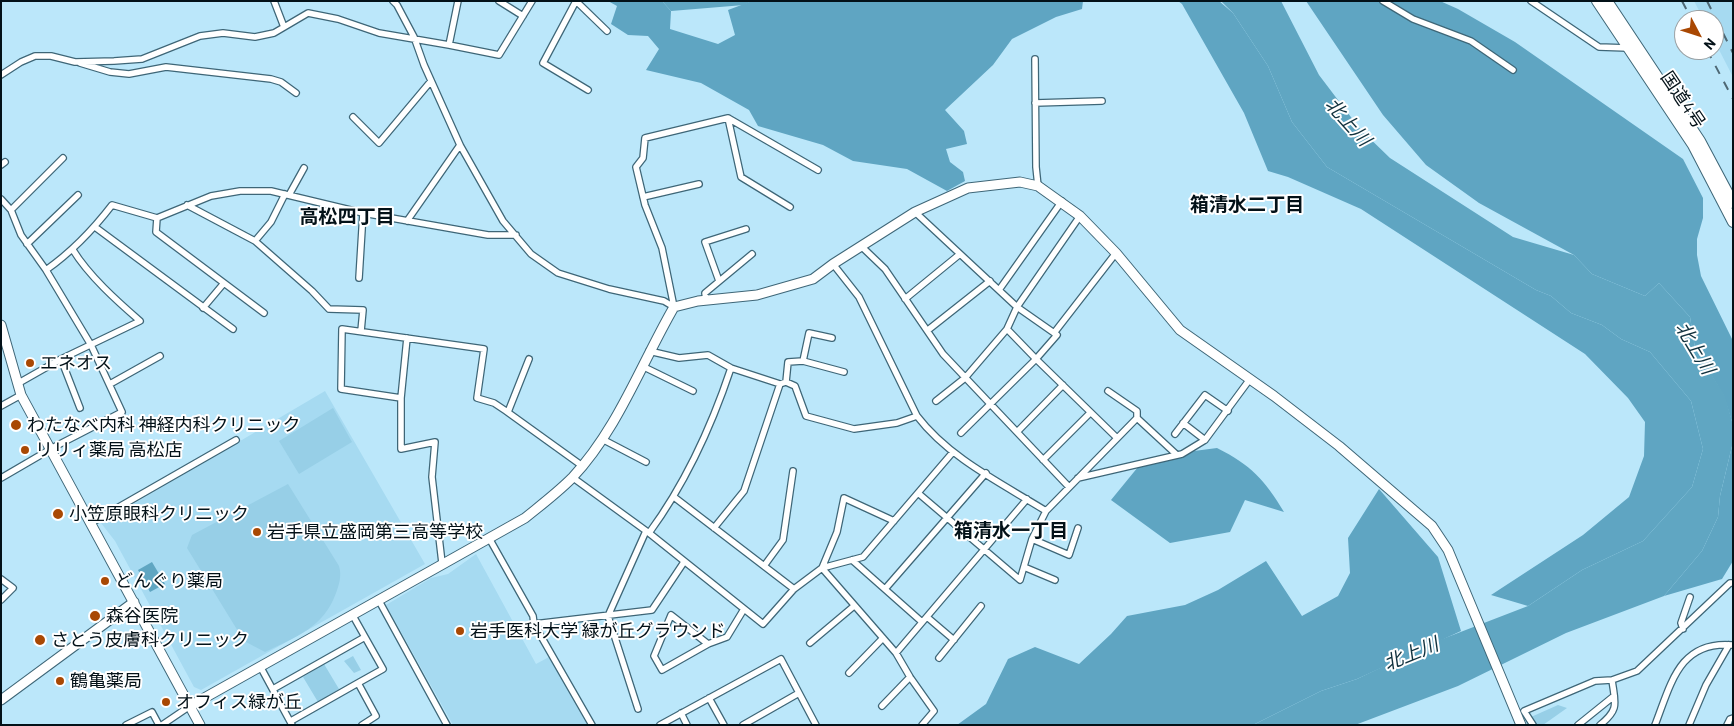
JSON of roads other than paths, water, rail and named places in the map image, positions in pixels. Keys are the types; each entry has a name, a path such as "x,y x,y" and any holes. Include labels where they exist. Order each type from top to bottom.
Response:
{"highway":[{"name":"国道4号","path":"1597,1 1634,48 1700,141 1733,203"},
{"name":"国道4号","path":"1607,1 1693,145 1733,222"}],"street":[{"path":"274,1 284,28"},
{"path":"393,1 398,5 414,37 431,81 460,145 503,221 531,254 558,273 609,289 664,301 674,307 706,300 757,295 785,289 813,279 833,264 915,212 968,188 1020,182 1038,186 1062,201 1116,252 1180,330 1250,379 1339,446 1432,526 1448,550 1521,725"},
{"path":"449,45 458,1"},
{"path":"499,1 523,16"},
{"path":"75,62 142,59 200,36 223,34 255,37 274,33 308,13 338,19 380,33 414,37 499,55 532,1"},
{"path":"588,90 543,63 576,1 607,31"},
{"path":"1383,1 1413,19 1471,41 1513,70"},
{"path":"1530,1 1599,47 1634,48"},
{"path":"1,75 21,62 35,56 52,56 110,72 142,73 166,67 271,79 281,82 296,94"},
{"path":"1035,59 1038,186"},
{"path":"353,117 380,143 431,81"},
{"path":"1035,103 1102,101"},
{"path":"728,118 740,177 790,207"},
{"path":"126,725 152,712 160,725 260,666 525,518 572,477 602,440 674,307 662,248 643,197 636,167 643,158 645,138 728,118 818,170"},
{"path":"407,221 460,145"},
{"path":"11,210 33,191 63,158"},
{"path":"255,241 271,222 304,168"},
{"path":"643,197 699,184"},
{"path":"46,270 74,250 95,227 112,204 157,218 211,196 240,191 271,191 363,214 488,235 516,235"},
{"path":"27,244 78,195"},
{"path":"1,199 11,210 21,235 46,270 91,345 122,412 50,449 1,478"},
{"path":"999,290 1062,201"},
{"path":"187,205 255,241 312,291 329,309 363,310 361,332"},
{"path":"915,212 1018,307 1057,335 1036,359 961,433"},
{"path":"359,278 363,214"},
{"path":"936,401 965,378 1007,328 1018,307 1080,216"},
{"path":"157,218 156,232 264,313"},
{"path":"95,227 233,329"},
{"path":"719,281 706,242 746,229"},
{"path":"861,246 885,269 943,354 1069,487"},
{"path":"17,384 62,359 140,321 111,296 81,263 74,250"},
{"path":"1054,333 1116,252"},
{"path":"706,300 705,293 752,254"},
{"path":"905,299 960,254"},
{"path":"833,264 859,297 917,416 930,433 953,452 1046,511"},
{"path":"928,330 990,281"},
{"path":"203,308 224,283"},
{"path":"1,325 21,396 200,725"},
{"path":"1007,328 1117,438"},
{"path":"402,398 342,389 342,329 484,349 477,398 494,403 508,412 581,465"},
{"path":"803,362 809,333 832,338"},
{"path":"407,338 402,398 401,449 435,442 432,478 442,563"},
{"path":"649,352 680,358 708,355 731,368 795,386 806,416 854,428 897,423 917,416"},
{"path":"110,384 160,356"},
{"path":"62,359 80,408"},
{"path":"508,412 529,359"},
{"path":"714,528 744,491 783,383 788,362 803,362 844,372"},
{"path":"642,366 693,391"},
{"path":"638,709 608,616 647,532 674,497 721,400 731,368"},
{"path":"1078,478 1177,456 1205,440 1250,379"},
{"path":"1017,432 1063,385"},
{"path":"918,493 1020,580 1032,539 1046,511 1137,418 1137,411 1108,391"},
{"path":"1,406 21,396"},
{"path":"1175,434 1205,396 1228,411"},
{"path":"1043,460 1090,413"},
{"path":"1137,418 1177,456"},
{"path":"1183,423 1205,440"},
{"path":"91,523 236,440"},
{"path":"602,440 646,462"},
{"path":"572,477 647,532 763,624 794,589 822,568 863,557 953,452"},
{"path":"764,566 783,540 793,471"},
{"path":"885,589 986,473"},
{"path":"674,497 794,589"},
{"path":"822,568 837,532 844,498 894,521"},
{"path":"896,653 1027,499"},
{"path":"1032,539 1070,556 1078,528"},
{"path":"489,538 533,616 534,624 592,725"},
{"path":"852,560 922,622"},
{"path":"534,624 652,610 684,562"},
{"path":"1024,567 1054,580"},
{"path":"822,568 896,653 910,678 934,711 922,725"},
{"path":"1,579 13,588 1,600"},
{"path":"1533,725 1524,711 1595,681 1612,680 1636,671 1732,582"},
{"path":"1683,629 1681,623 1690,596"},
{"path":"378,600 447,725"},
{"path":"1,700 134,602"},
{"path":"810,643 854,606"},
{"path":"939,658 981,606"},
{"path":"708,644 671,615 654,656 662,670 708,644 727,637 744,609"},
{"path":"260,666 292,723 383,669 352,614"},
{"path":"927,617 954,640"},
{"path":"273,690 365,637"},
{"path":"849,674 883,638"},
{"path":"1655,725 1671,682 1685,660 1691,654 1708,645 1731,645"},
{"path":"1689,725 1706,685 1731,645"},
{"path":"660,725 781,659 816,725"},
{"path":"882,706 910,678"},
{"path":"1600,725 1616,709 1612,680"},
{"path":"358,683 376,716 362,725"},
{"path":"743,725 799,694"},
{"path":"1578,725 1614,696"},
{"path":"709,698 724,725"},
{"path":"681,714 687,725"},
{"path":"1727,725 1733,718"}],"water":[{"path":"662,1 752,1 744,5 671,11"},
{"name":"北上川","path":"1221,1 1281,1 1319,75 1360,129 1390,158 1513,237 1574,255 1592,274 1645,296 1659,283 1690,317 1695,348 1725,396 1733,425 1733,442 1720,496 1718,517 1702,551 1664,596 1566,633 1458,686 1355,725 1253,725 1321,691 1357,679 1432,643 1528,606 1582,570 1643,541 1692,487 1703,449 1691,401 1650,352 1621,339 1602,325 1571,313 1551,296 1536,290 1327,167 1292,122 1268,66 1233,13"},
{"path":"152,562 165,584 150,592 138,570"}],"railway":[{"path":"1682,1 1687,10"},
{"path":"1707,1 1733,53"},
{"path":"1712,60 1733,99"}],"place":[{"name":"エネオス","path":"30,363"},
{"name":"わたなべ内科 神経内科クリニック","path":"16,425"},
{"name":"リリィ薬局 高松店","path":"25,450"},
{"name":"小笠原眼科クリニック","path":"58,514"},
{"name":"岩手県立盛岡第三高等学校","path":"257,532"},
{"name":"どんぐり薬局","path":"105,581"},
{"name":"森谷医院","path":"95,616"},
{"name":"岩手医科大学 緑が丘グラウンド","path":"460,631"},
{"name":"さとう皮膚科クリニック","path":"40,640"},
{"name":"鶴亀薬局","path":"60,681"},
{"name":"オフィス緑が丘","path":"166,702"}],"district":[{"name":"箱清水二丁目","path":"1247,205"},
{"name":"高松四丁目","path":"347,217"},
{"name":"箱清水一丁目","path":"1011,531"}]}
